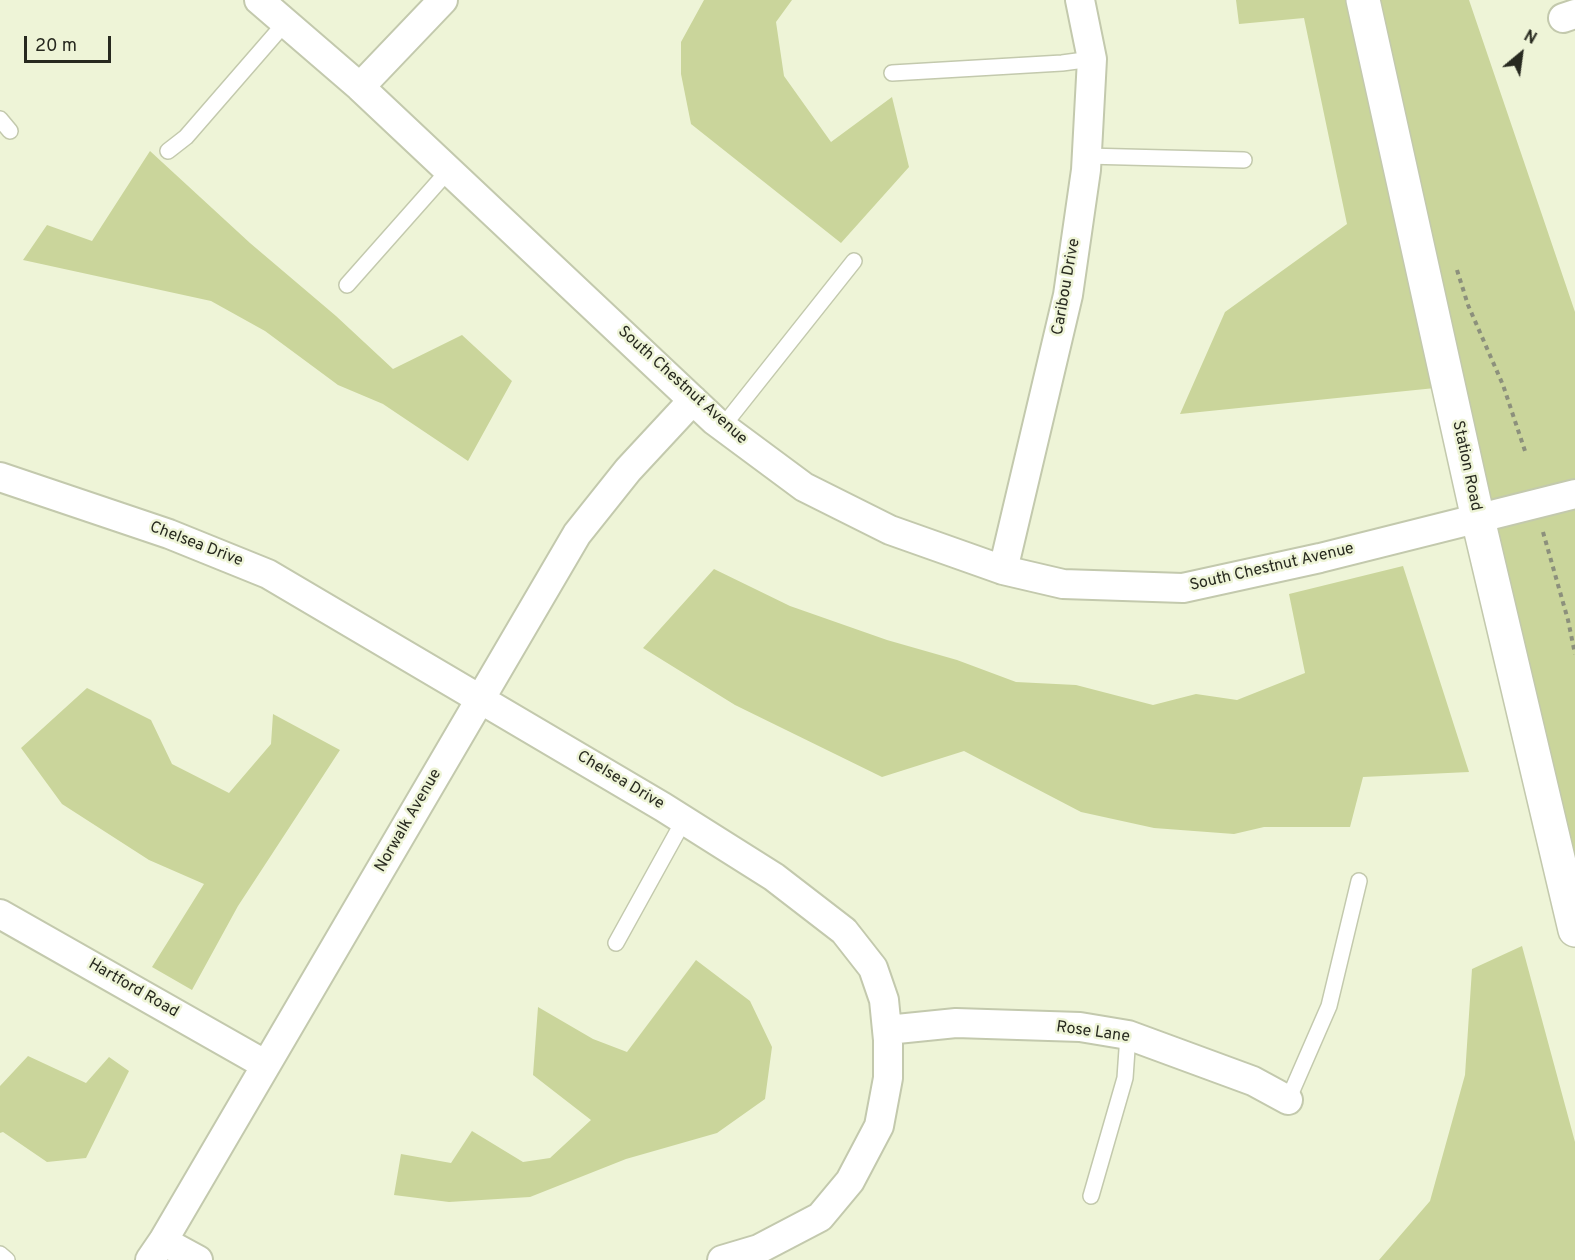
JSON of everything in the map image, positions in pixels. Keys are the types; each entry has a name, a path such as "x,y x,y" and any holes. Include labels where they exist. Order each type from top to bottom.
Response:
{"street":[{"name":"South Chestnut Avenue","path":"259,0 360,87 723,426 804,487 890,530 1003,570 1063,584 1182,588 1320,558 1575,494"},
{"path":"360,87 443,0"},
{"name":"Caribou Drive","path":"1003,570 1068,295 1086,156 1092,59 1080,0"},
{"name":"Station Road","path":"1363,0 1478,519 1575,930"},
{"name":"Norwalk Avenue","path":"157,1251 577,534 628,470 693,400"},
{"name":"Chelsea Drive","path":"0,477 169,534 268,574 684,820 774,877 844,931 873,968 884,1000 888,1077 879,1126 850,1181 820,1217 759,1249 722,1260"},
{"name":"Hartford Road","path":"0,914 266,1065"},
{"name":"Rose Lane","path":"887,1030 956,1023 1080,1028 1128,1035 1253,1081 1288,1100"},
{"path":"157,1251 198,1260"}],"lane":[{"path":"168,151 186,137 285,23"},
{"path":"892,73 1062,63 1092,59"},
{"path":"1086,156 1244,160"},
{"path":"347,285 448,171"},
{"path":"723,426 854,261"},
{"path":"616,943 684,820"},
{"path":"1288,1100 1329,1006 1359,881"},
{"path":"1091,1196 1125,1078 1128,1035"},
{"path":"0,1254 7,1260"}],"path":[{"path":"1455,263 1468,305 1503,386 1526,454"},
{"path":"1543,532 1568,620 1575,654"}],"green space":[{"path":"704,0 792,0 776,22 784,76 831,142 892,97 909,167 841,243 691,124 681,74 681,42"},
{"path":"1236,0 1469,0 1575,312 1575,938 1445,387 1180,414 1225,312 1347,224 1304,18 1239,24"},
{"path":"150,151 393,369 462,335 512,381 468,461 383,404 338,385 265,331 211,301 23,260 47,225 92,241"},
{"path":"1403,566 1469,772 1363,777 1350,827 1264,827 1234,834 1154,828 1081,812 964,751 882,777 735,705 643,648 714,569 790,606 887,640 957,660 1016,682 1076,685 1153,705 1196,694 1237,700 1305,673 1289,594"},
{"path":"87,688 151,720 172,764 229,793 271,744 273,714 340,750 238,906 192,990 152,967 204,884 149,860 62,804 21,748"},
{"path":"1522,946 1575,1142 1575,1260 1379,1260 1430,1201 1465,1075 1472,969"},
{"path":"696,960 750,1001 772,1047 765,1099 717,1133 626,1159 530,1197 449,1202 394,1195 401,1154 451,1163 472,1131 523,1162 550,1158 591,1120 533,1075 538,1007 593,1039 627,1052"},
{"path":"28,1056 86,1083 109,1057 129,1071 86,1158 47,1162 3,1132 0,1133 0,1086"}]}
